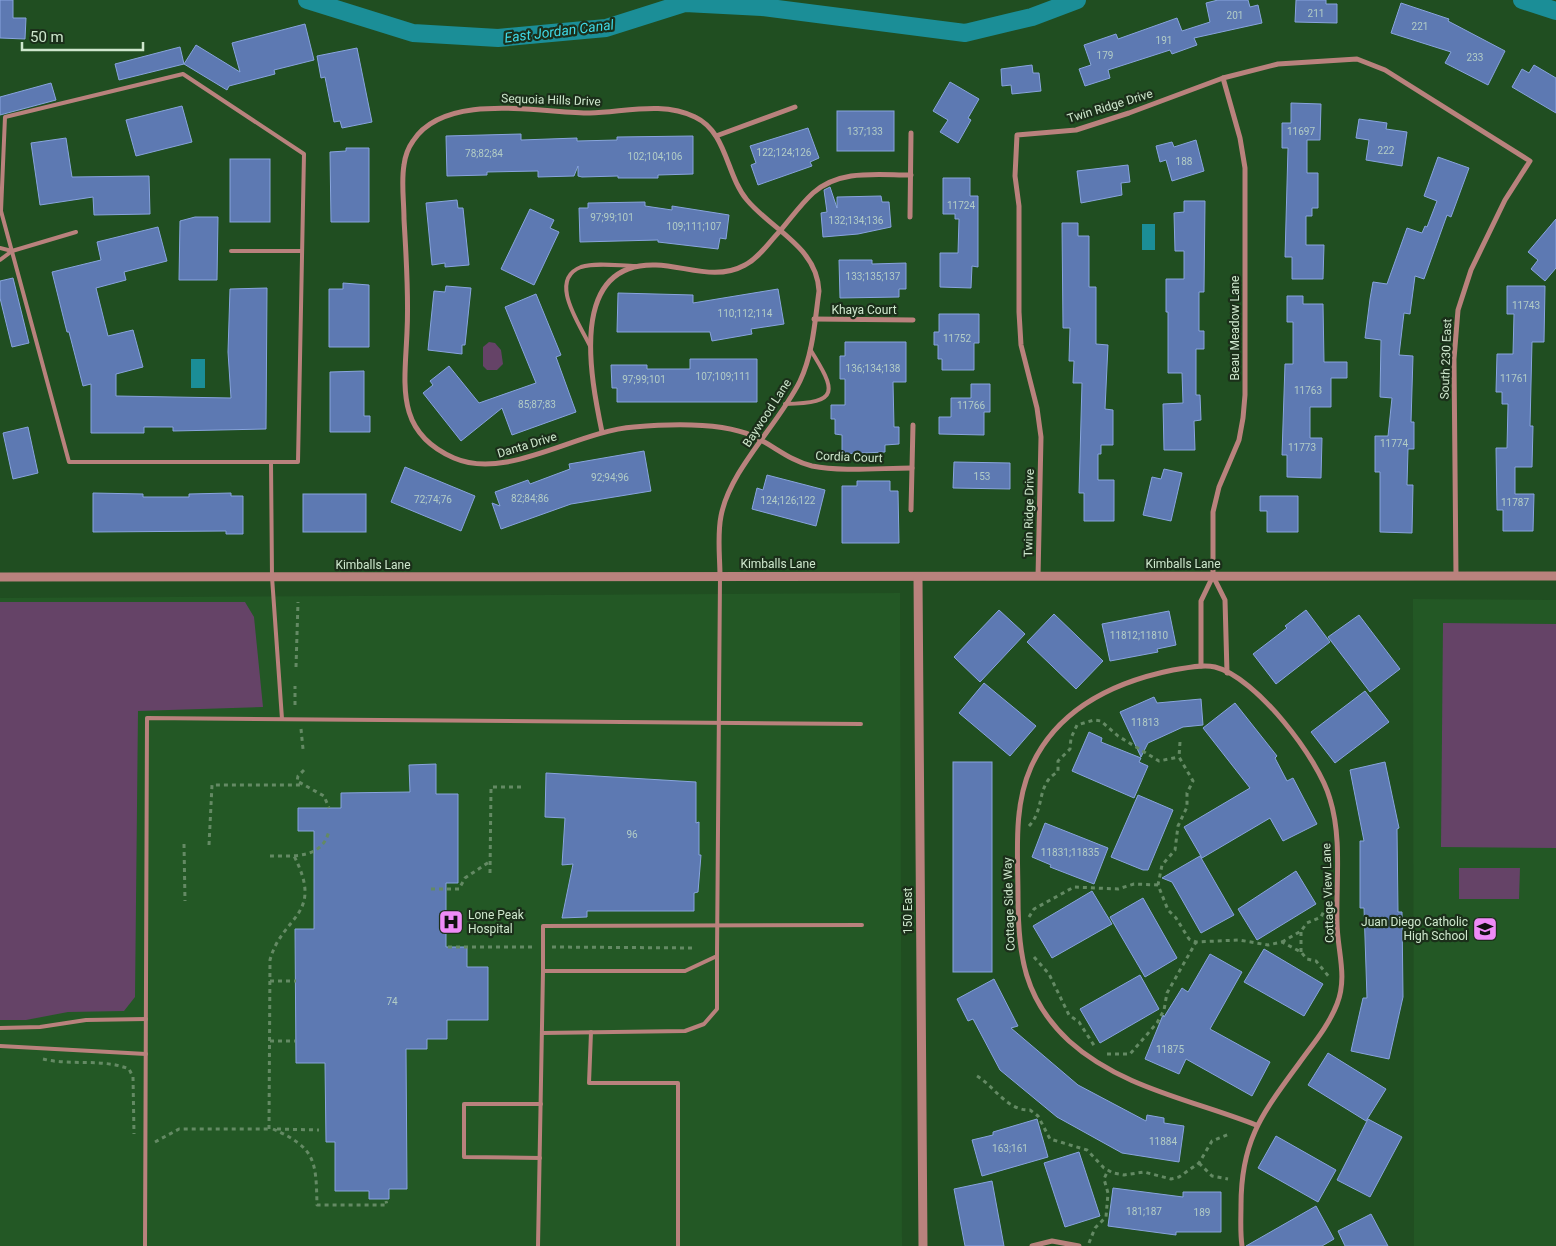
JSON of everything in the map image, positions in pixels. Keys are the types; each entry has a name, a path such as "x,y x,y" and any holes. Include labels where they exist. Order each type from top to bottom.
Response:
{"street":[{"name":"Twin Ridge Drive","path":"1038,576 1041,437 1037,408 1021,345 1019,312 1019,206 1015,176 1017,135 1076,130 1223,78 1278,64 1357,60 1385,70 1530,161"},
{"name":"Beau Meadow Lane","path":"1212,576 1213,512 1218,487 1239,440 1245,395 1245,168 1240,138 1223,78"},
{"path":"716,136 795,107"},
{"name":"Sequoia Hills Drive","path":"412,142 423,129 438,119 470,111 494,108 584,113 667,109 677,110 698,118"},
{"name":"Baywood Lane","path":"698,118 710,126 716,136 742,193 806,254 816,272 819,291 809,348 800,381 735,481 723,507 720,526 720,577"},
{"path":"910,218 911,133"},
{"name":"Danta Drive","path":"412,142 406,157 403,176 408,316 403,377 405,400 417,427 428,440 446,454 467,463 490,465 513,462 602,432 651,426 721,428 741,432 762,440"},
{"name":"South 230 East","path":"1456,576 1454,358 1458,310 1471,270 1505,200 1530,161"},
{"path":"602,432 593,384 592,317 598,298 605,288 620,274 646,266 710,273 728,272 755,258 812,194 832,180 851,175 911,176"},
{"name":"Khaya Court","path":"814,319 912,320"},
{"path":"912,510 913,425"},
{"name":"Cordia Court","path":"762,440 791,458 810,465 912,468"},
{"name":"150 East","path":"918,576 922,1246"},
{"path":"1202,666 1202,601 1212,576"},
{"path":"1212,576 1226,600 1227,673"},
{"name":"Kimballs Lane","path":"0,577 1556,576"},
{"name":"Cottage Side Way","path":"1214,667 1202,666 1164,672 1120,685 1096,696 1058,728 1036,757 1022,793 1018,820 1018,941 1024,971 1038,1002 1058,1029 1085,1054 1101,1065 1141,1085 1256,1125"},
{"name":"Cottage View Lane","path":"1214,667 1227,673 1255,692 1268,704 1313,762 1326,787 1336,828 1337,927 1343,966 1341,992 1326,1026 1256,1125 1242,1168 1242,1246"},
{"path":"1032,1246 1052,1241 1079,1246"}],"lane":[{"path":"183,74 304,154 298,462 69,462 12,251 1,211 5,117 183,74"},
{"path":"0,260 12,251 76,232"},
{"path":"0,248 12,251"},
{"path":"231,251 302,251"},
{"path":"591,346 566,294 566,287 571,275 581,267 588,266 646,266"},
{"path":"785,404 818,402 823,399 828,390 828,380 809,348"},
{"path":"271,462 272,577 282,720"},
{"path":"542,1032 685,1031 704,1024 717,1009 720,577"},
{"path":"145,1246 147,718 861,724"},
{"path":"538,1246 543,926 717,927 862,925"},
{"path":"543,971 685,971 717,956"},
{"path":"0,1028 40,1027 86,1020 146,1019"},
{"path":"590,1032 589,1083 678,1083 678,1246"},
{"path":"0,1046 146,1054"},
{"path":"540,1158 464,1157 464,1104 541,1104"}],"path":[{"path":"296,667 298,602"},
{"path":"295,686 295,706"},
{"path":"1029,826 1036,818 1049,778 1058,771 1058,761 1070,748 1071,738 1077,725 1094,720 1101,721 1118,736 1143,749 1149,756 1159,761 1179,757"},
{"path":"300,729 303,749"},
{"path":"1180,742 1179,757 1193,781 1187,793 1187,807 1178,826 1175,850 1162,865 1158,885 1168,910 1176,918 1188,939 1196,942 1239,940 1268,945 1282,942 1301,931 1307,923 1321,917 1324,911"},
{"path":"304,770 298,776 297,781 324,796 329,808"},
{"path":"209,845 212,785 303,785"},
{"path":"490,873 491,787 524,787"},
{"path":"270,856 294,856 314,853 322,845 329,831"},
{"path":"184,844 185,901"},
{"path":"271,1129 270,960 274,948 300,914 305,897 304,884 294,856"},
{"path":"431,889 459,888 465,878 490,862"},
{"path":"1028,924 1028,918 1034,909 1074,887 1118,889 1134,884 1158,885"},
{"path":"1301,931 1301,952"},
{"path":"1031,950 1035,959 1050,974 1069,1015 1079,1022 1094,1046 1108,1055 1130,1054 1157,1023 1164,1010 1167,993 1196,942"},
{"path":"1282,942 1301,952 1307,959 1316,961 1330,978"},
{"path":"448,947 694,948"},
{"path":"270,981 296,981"},
{"path":"270,1041 295,1041"},
{"path":"41,1059 60,1063 117,1064 129,1069 133,1077 134,1143"},
{"path":"977,1076 988,1083 993,1091 1019,1110 1030,1110 1038,1116 1050,1139 1087,1150 1108,1170 1124,1175 1144,1172 1171,1179 1180,1176 1199,1162 1212,1141 1229,1134"},
{"path":"155,1143 178,1129 319,1130"},
{"path":"271,1129 302,1145 311,1156 315,1169 317,1205 387,1205 386,1201"},
{"path":"1199,1162 1212,1176 1228,1180"},
{"path":"1088,1246 1095,1228 1106,1218 1108,1194 1104,1179 1108,1170"}],"shaded area":[{"path":"489,342 495,343 501,350 503,364 497,370 487,370 483,366 483,347"},
{"name":"Lone Peak Hospital","path":"900,593 902,1246 0,1246 0,598"},
{"name":"Juan Diego Catholic High School","path":"1413,599 1556,600 1556,1246 1414,1246"},
{"path":"0,602 245,602 254,617 263,707 138,711 135,997 124,1011 68,1012 26,1020 0,1020"},
{"path":"1443,623 1556,624 1556,848 1441,847"},
{"path":"1459,868 1520,868 1519,899 1459,899"}],"water":[{"path":"1142,224 1155,224 1155,250 1142,250"},
{"path":"191,359 205,359 205,388 191,388"}],"building":[{"path":"0,0 13,0 13,18 26,18 25,39 0,38"},
{"path":"1218,0 1248,0 1250,7 1258,5 1262,23 1194,38 1197,45 1172,54 1170,50 1108,70 1110,78 1085,86 1079,69 1091,65 1084,45 1116,34 1118,39 1177,18 1182,31 1210,22 1206,3"},
{"path":"1296,0 1326,0 1326,4 1337,4 1337,23 1295,22"},
{"path":"1401,3 1449,19 1448,21 1505,51 1488,85 1445,63 1451,52 1391,33"},
{"path":"305,24 314,60 274,70 275,74 229,86 227,90 184,64 196,45 240,72 232,43"},
{"path":"180,47 184,64 119,80 115,64"},
{"path":"357,48 372,122 342,128 340,121 334,122 325,77 321,78 317,56"},
{"path":"1032,65 1033,73 1039,73 1041,91 1012,94 1011,85 1002,86 1001,69"},
{"path":"1534,65 1556,78 1556,113 1512,87 1522,69 1529,73"},
{"path":"950,82 979,99 968,118 971,120 958,143 940,132 948,120 933,111"},
{"path":"51,83 56,100 0,115 0,97"},
{"path":"1291,103 1321,104 1320,140 1307,140 1307,173 1318,173 1318,208 1312,208 1312,216 1306,216 1306,245 1324,245 1323,279 1292,279 1292,257 1285,257 1288,148 1282,148 1282,123 1291,123"},
{"path":"182,106 192,142 136,156 126,120"},
{"path":"837,111 894,111 894,151 837,151"},
{"path":"1359,119 1387,123 1386,129 1407,132 1402,166 1366,160 1369,140 1356,138"},
{"path":"808,128 819,158 810,162 812,166 758,185 751,165 756,163 750,146"},
{"path":"521,134 521,140 577,138 577,141 617,140 617,137 693,136 693,174 658,175 658,178 582,177 578,176 578,166 574,176 538,177 538,171 487,172 487,175 447,176 446,136"},
{"path":"66,138 72,177 149,176 150,214 94,215 93,197 40,205 31,143"},
{"path":"1196,140 1204,171 1172,181 1166,160 1160,162 1156,146 1172,142 1174,147"},
{"path":"346,148 369,148 369,222 331,222 330,152 346,151"},
{"path":"1438,157 1469,168 1451,217 1447,215 1424,279 1415,276 1410,314 1404,313 1399,355 1413,356 1411,422 1414,422 1414,449 1408,449 1407,485 1413,485 1412,533 1380,532 1380,472 1375,472 1375,436 1388,436 1392,398 1380,397 1381,340 1365,338 1370,299 1373,282 1387,284 1407,228 1422,233 1425,226 1427,227 1437,201 1424,196"},
{"path":"230,159 270,159 270,222 230,222"},
{"path":"1128,165 1130,182 1121,183 1122,195 1081,203 1077,171"},
{"path":"943,178 970,178 970,196 978,196 978,267 972,266 971,288 940,287 940,253 958,253 959,219 955,219 955,214 943,214"},
{"path":"830,187 837,208 837,197 881,196 882,202 889,202 891,227 858,234 823,237 821,213 827,212 824,190"},
{"path":"457,200 458,208 463,208 469,265 445,267 445,263 432,265 426,203"},
{"path":"1184,201 1205,201 1204,292 1199,292 1199,331 1204,331 1204,349 1196,349 1196,395 1200,395 1201,420 1194,421 1195,450 1164,450 1163,404 1183,403 1182,373 1168,373 1166,279 1184,279 1184,251 1175,251 1174,213 1184,212"},
{"path":"645,202 645,206 672,210 672,206 729,215 726,239 720,238 718,249 658,242 658,240 580,242 579,208 588,208 588,203"},
{"path":"530,209 554,220 550,228 559,232 534,285 501,269"},
{"path":"195,217 218,217 217,280 179,280 180,221"},
{"path":"1556,219 1556,268 1545,281 1531,269 1538,260 1528,252"},
{"path":"1062,223 1078,223 1078,236 1089,236 1089,287 1096,287 1096,344 1108,345 1105,409 1113,410 1113,445 1101,445 1101,454 1098,454 1098,480 1114,480 1114,521 1084,521 1084,493 1079,493 1082,383 1073,383 1074,361 1069,361 1070,328 1063,328"},
{"path":"158,227 167,261 124,272 126,280 96,288 108,336 133,330 143,367 116,374 116,396 231,398 228,352 230,289 267,288 266,429 173,431 173,427 144,427 144,433 91,433 91,384 83,386 52,272 101,260 97,242"},
{"path":"839,260 872,260 872,264 906,263 906,289 899,289 899,297 840,298"},
{"path":"13,278 29,343 12,347 0,298 0,281"},
{"path":"343,283 369,285 369,347 329,347 329,289 343,289"},
{"path":"446,286 471,288 465,345 462,345 462,354 428,350 434,291 445,292"},
{"path":"1507,286 1545,286 1544,342 1532,342 1530,426 1533,426 1532,467 1515,467 1515,494 1534,494 1533,531 1503,531 1503,510 1497,510 1496,448 1507,448 1508,404 1502,404 1502,392 1496,392 1497,354 1513,354 1514,314 1507,314"},
{"path":"778,289 784,324 751,329 752,334 712,341 710,332 617,332 618,293 693,295 693,303"},
{"path":"536,294 561,355 556,357 576,412 512,435 502,408 461,441 423,393 433,385 430,381 449,366 479,403 536,383 505,307"},
{"path":"1287,296 1303,296 1303,304 1323,304 1324,362 1347,362 1347,378 1331,378 1331,407 1310,407 1310,438 1322,438 1321,478 1287,477 1287,455 1282,455 1285,364 1293,364 1293,322 1287,322"},
{"path":"939,314 979,314 979,343 974,343 974,370 942,370 942,359 938,359 938,345 934,345 934,332 939,332"},
{"path":"845,342 906,342 906,382 893,382 894,427 899,427 899,444 885,445 885,452 842,454 842,435 835,434 835,419 831,419 831,405 845,405 845,379 840,379 840,356 845,356"},
{"path":"690,359 757,359 757,402 617,402 617,388 612,388 611,365 647,365 647,369 690,369"},
{"path":"364,371 364,416 370,416 370,432 330,432 330,372"},
{"path":"971,384 990,384 990,412 984,412 984,435 939,434 939,417 951,417 951,398 971,398"},
{"path":"28,427 38,473 13,479 3,433"},
{"path":"644,451 651,491 571,504 501,529 492,503 500,506 495,492 528,480 530,484 570,469 569,464"},
{"path":"954,462 1010,463 1010,489 953,488"},
{"path":"405,467 475,496 461,531 391,502"},
{"path":"1164,469 1182,473 1171,521 1143,515 1152,477 1161,479"},
{"path":"767,475 825,490 816,526 752,509 757,488 763,490"},
{"path":"857,481 890,481 890,491 898,491 899,543 842,543 842,486 857,486"},
{"path":"93,493 143,494 143,497 189,497 189,494 231,493 231,496 243,496 243,534 226,534 226,531 93,532"},
{"path":"303,494 366,494 366,532 303,532"},
{"path":"1260,496 1298,496 1298,532 1267,532 1267,511 1260,511"},
{"path":"999,610 1025,634 980,682 954,657"},
{"path":"1306,610 1330,642 1276,684 1253,654 1287,628 1285,626"},
{"path":"1169,611 1176,645 1157,649 1158,652 1110,661 1102,624"},
{"path":"1054,614 1103,661 1076,689 1027,642"},
{"path":"1359,615 1400,669 1370,692 1328,637"},
{"path":"984,683 1036,726 1010,756 959,713"},
{"path":"1365,691 1389,722 1335,763 1311,732"},
{"path":"1154,697 1157,703 1201,699 1203,725 1183,727 1148,743 1141,757 1120,712"},
{"path":"1235,703 1277,756 1275,758 1287,781 1293,778 1317,824 1283,841 1270,818 1202,858 1184,827 1250,788 1203,728"},
{"path":"1089,732 1102,738 1101,742 1141,758 1139,762 1148,766 1134,798 1072,771"},
{"path":"953,762 992,762 992,972 953,972"},
{"path":"1385,762 1399,828 1397,829 1398,912 1402,912 1403,997 1389,1059 1351,1051 1363,998 1367,998 1364,908 1360,908 1360,841 1364,841 1350,770"},
{"path":"436,764 436,794 458,794 458,883 446,883 446,947 467,947 467,967 488,967 488,1020 447,1020 447,1039 427,1039 427,1049 406,1049 407,1189 389,1189 389,1199 369,1199 369,1191 335,1191 335,1142 326,1142 325,1063 296,1063 295,929 314,929 314,831 298,831 298,808 341,808 341,793 410,792 409,765"},
{"path":"546,773 696,782 696,823 699,822 699,855 701,855 698,892 694,893 694,911 587,911 587,917 562,918 573,864 562,865 565,818 545,817"},
{"path":"1138,795 1173,810 1148,870 1143,870 1111,857"},
{"path":"1045,823 1108,848 1094,884 1050,867 1051,865 1032,857"},
{"path":"1200,856 1234,915 1201,933 1172,882 1162,878"},
{"path":"1296,871 1316,904 1257,940 1238,909"},
{"path":"1092,891 1112,924 1052,958 1033,926"},
{"path":"1143,898 1177,958 1145,977 1110,917"},
{"path":"1264,949 1323,984 1304,1016 1244,982"},
{"path":"1210,954 1242,972 1210,1029 1270,1062 1252,1096 1186,1059 1179,1074 1145,1059 1163,1015 1164,1017 1182,988 1188,992"},
{"path":"1140,975 1159,1009 1100,1043 1080,1009"},
{"path":"994,979 1018,1026 1011,1028 1078,1085 1146,1121 1147,1115 1164,1118 1164,1123 1184,1126 1179,1162 1122,1153 1057,1117 1000,1070 973,1019 968,1021 957,999"},
{"path":"1328,1053 1386,1089 1366,1121 1308,1085"},
{"path":"1037,1119 1048,1157 982,1176 972,1140 993,1135 993,1132"},
{"path":"1368,1119 1402,1137 1370,1197 1337,1180"},
{"path":"1276,1136 1336,1170 1318,1202 1258,1168"},
{"path":"1079,1152 1100,1216 1065,1227 1044,1163"},
{"path":"992,1181 1004,1246 965,1246 954,1189"},
{"path":"1113,1188 1183,1197 1183,1192 1221,1192 1221,1232 1176,1232 1176,1235 1108,1226"},
{"path":"1316,1206 1334,1239 1322,1246 1246,1246"},
{"path":"1371,1214 1388,1246 1345,1246 1338,1231"}],"waterway":[{"name":"East Jordan Canal","path":"307,0 413,33 498,38 606,28 685,3 762,7 965,33 1032,17 1077,0"},
{"name":"East Jordan Canal","path":"1522,0 1556,11"}],"place":[{"name":"Lone Peak Hospital","path":"451,922"},
{"name":"Juan Diego Catholic High School","path":"1485,929"}]}
